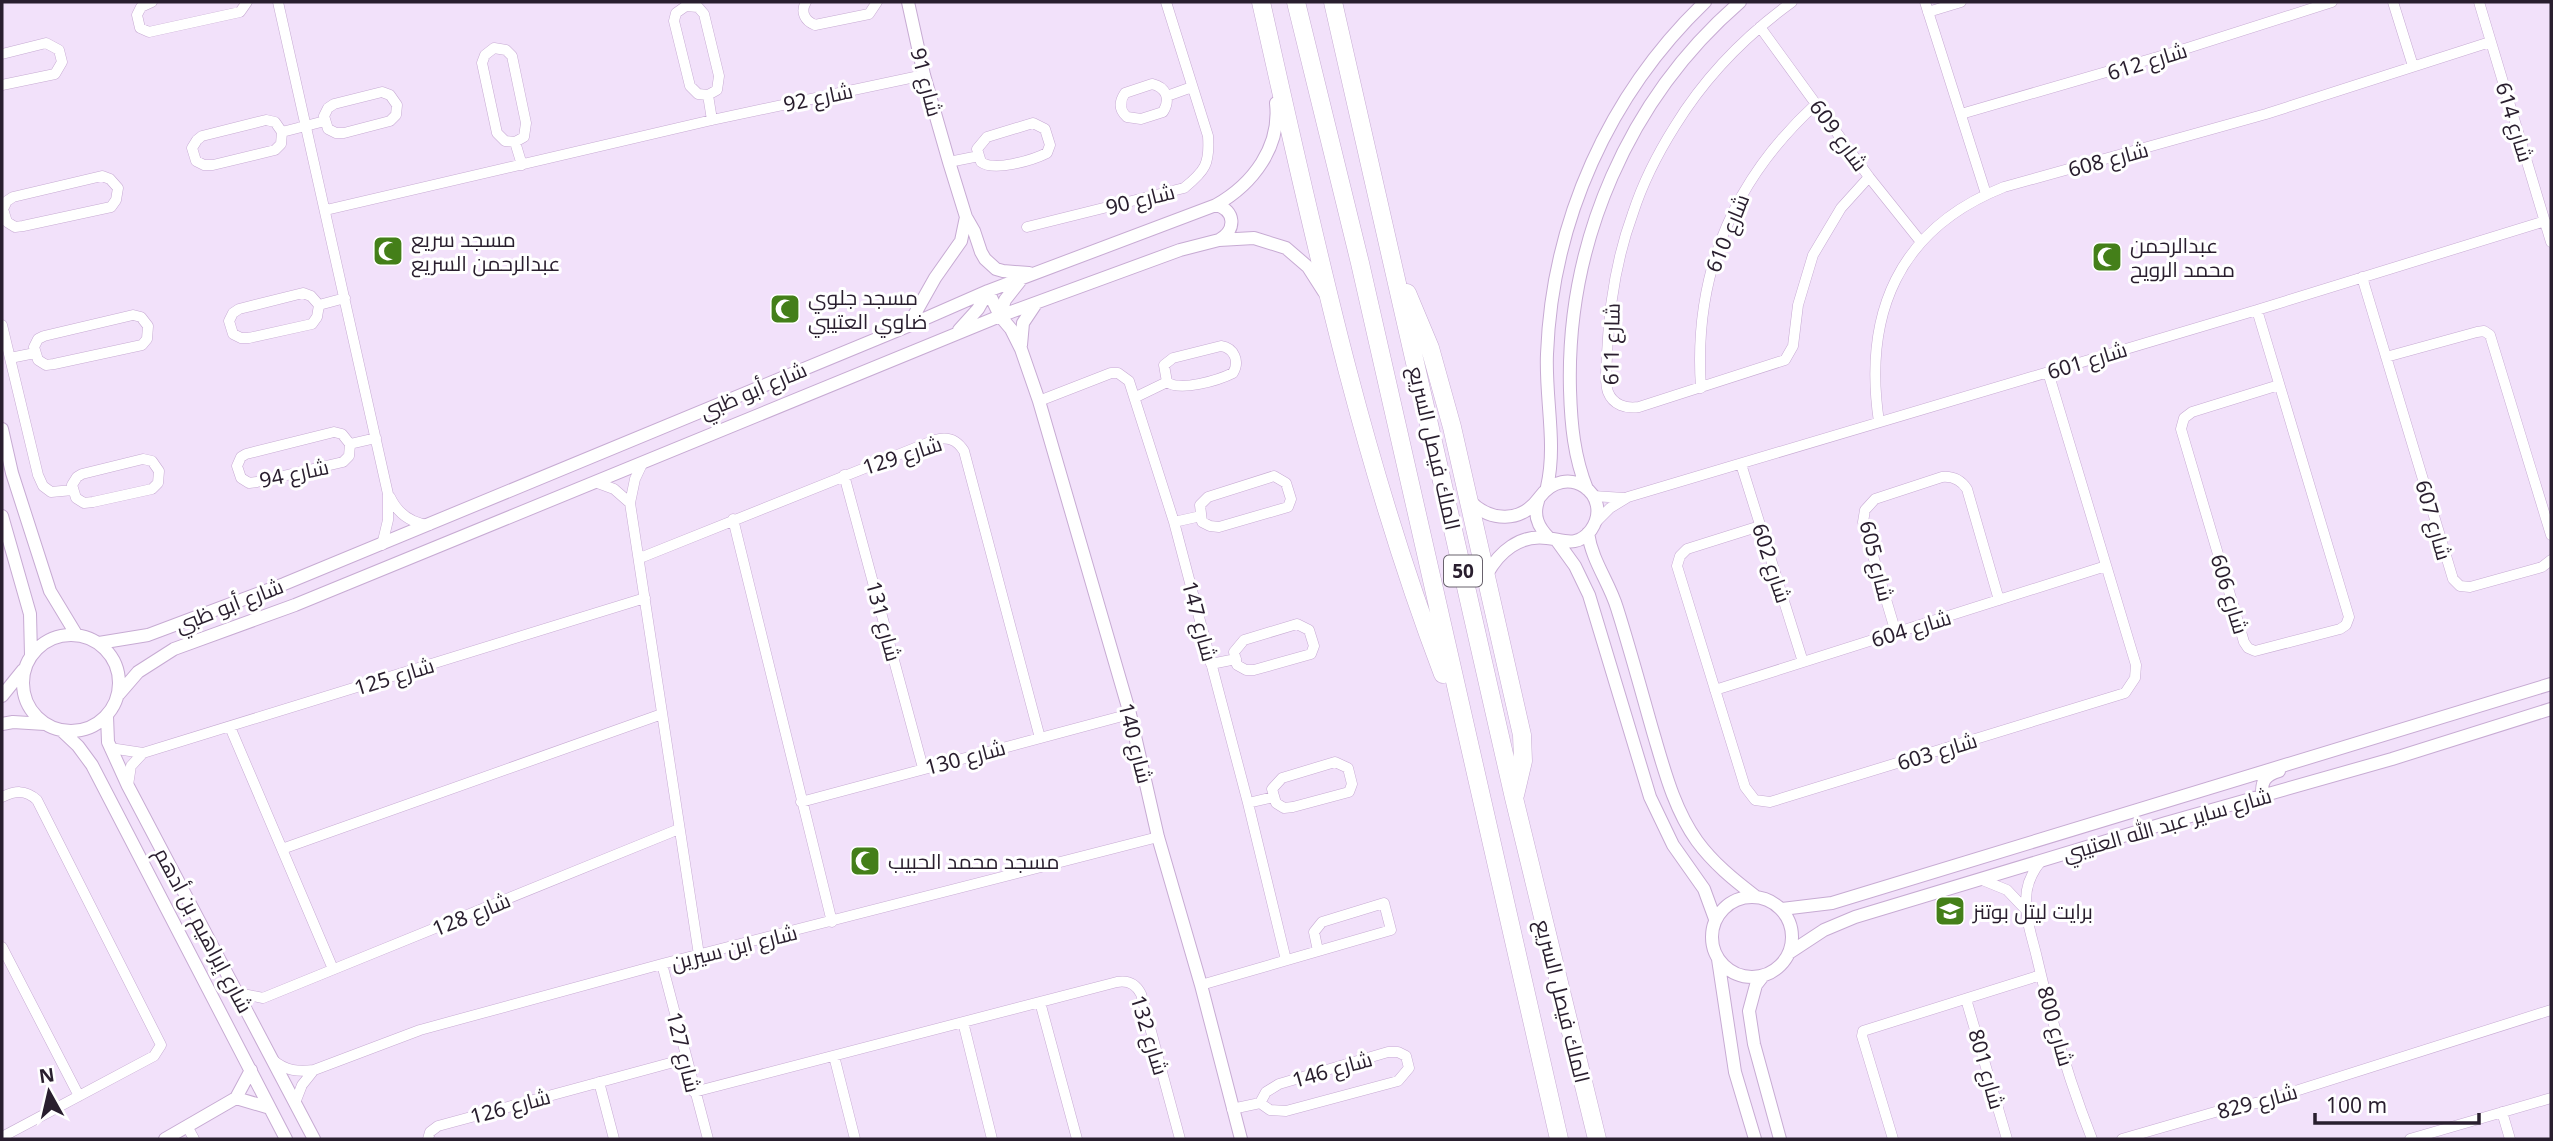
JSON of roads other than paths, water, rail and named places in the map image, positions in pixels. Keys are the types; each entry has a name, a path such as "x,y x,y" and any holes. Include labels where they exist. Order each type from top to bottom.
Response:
{"highway":[{"path":"1261,2 1350,380 1424,622 1465,729"},
{"name":"الملك فيصل السريع","path":"1296,2 1360,262 1559,1139"},
{"name":"الملك فيصل السريع","path":"1333,2 1514,798 1597,1139"},
{"path":"1394,270 1414,308 1430,348 1487,574 1522,735 1523,761 1514,798"},
{"path":"1578,1065 1605,1139"}],"street":[{"path":"152,2 141,7 137,15 141,28 149,32 240,12 247,2"},
{"path":"278,2 388,494 388,520 382,545"},
{"path":"806,2 803,8 804,16 815,26 869,14 877,2"},
{"name":"شارع 91","path":"908,2 924,75 949,162 966,217 981,252 990,265 1003,271 1035,273"},
{"name":"شارع 90","path":"1027,227 1184,188 1202,174 1209,156 1208,136 1166,2"},
{"path":"1705,2 1667,42 1633,88 1601,144 1571,213 1558,261 1548,328 1546,380 1551,460 1543,493 1535,509 1541,530 1553,539 1575,566 1589,595 1653,805 1673,845 1704,889 1715,919"},
{"path":"1717,959 1737,975 1763,976 1774,971 1789,953 1792,930 1782,909 1770,900 1755,896 1705,852 1695,839 1677,803 1616,605 1592,553 1592,528 1597,511 1579,467 1574,444 1570,367 1573,313 1593,226 1620,157 1644,114 1684,59 1740,2"},
{"name":"شارع 611","path":"1791,2 1760,27 1705,83 1663,146 1633,210 1613,286 1606,378 1611,397 1621,405 1633,408 1780,363 1789,356 1802,287 1813,255 1841,208 1869,177"},
{"path":"1961,2 1926,7 1986,194"},
{"name":"شارع 612","path":"1961,114 2164,56 2332,2"},
{"path":"2393,2 2413,66"},
{"name":"شارع 614","path":"2479,2 2551,242"},
{"path":"686,6 698,7 704,13 720,85 715,92 708,95 698,94 690,86 674,21 676,13 686,6"},
{"name":"شارع أبو ظبي","path":"99,643 148,635 382,545 988,291 1216,205 1234,195 1258,170 1272,145 1278,116 1266,26"},
{"name":"شارع 609","path":"1760,27 1869,177 1921,242"},
{"name":"شارع 608","path":"1879,422 1874,372 1880,321 1895,281 1921,242 1951,215 1986,194 2018,183 2266,114 2490,42"},
{"path":"2,54 50,44 59,50 62,62 54,74 2,85"},
{"path":"494,48 506,50 512,56 526,123 524,137 515,142 505,141 497,132 482,63 485,55 494,48"},
{"name":"شارع 92","path":"326,210 712,120 924,75"},
{"path":"1156,84 1167,96 1166,108 1160,114 1132,119 1124,115 1121,109 1121,98 1130,90 1156,84"},
{"path":"1167,96 1192,87"},
{"path":"382,92 390,95 397,104 396,115 390,121 344,133 331,131 325,121 325,112 334,104 382,92"},
{"path":"708,95 712,120"},
{"name":"شارع 610","path":"1700,388 1701,324 1708,282 1720,242 1737,203 1759,166 1786,133 1816,104"},
{"path":"267,120 275,122 282,132 281,144 275,150 204,165 196,161 193,153 193,144 202,136 267,120"},
{"path":"282,132 325,121"},
{"path":"1033,123 1044,126 1050,145 1047,153 1043,155 998,167 984,164 979,156 978,145 987,137 1033,123"},
{"path":"515,142 522,164"},
{"path":"949,162 979,156"},
{"path":"102,176 110,179 118,188 116,200 111,207 15,227 7,222 3,215 4,205 13,198 102,176"},
{"path":"1216,205 1225,208 1232,221 1230,230 1219,240"},
{"path":"908,326 930,285 961,241 965,233 966,217"},
{"name":"شارع 601","path":"1592,528 1610,508 1628,497 2257,310 2545,220"},
{"name":"شارع أبو ظبي","path":"118,694 138,673 161,656 295,605 1000,316 1180,250 1219,240 1254,238 1286,248 1308,267 1330,302"},
{"name":"شارع 607","path":"2362,277 2453,579 2460,586 2470,587 2542,567 2551,560"},
{"path":"1000,316 1010,291 1023,278"},
{"path":"950,337 972,317 988,291"},
{"name":"شارع 140","path":"988,291 1021,349 1039,401 1129,714 1158,836 1201,985 1241,1139"},
{"path":"303,293 311,296 319,305 317,317 312,324 241,338 233,334 230,326 230,317 239,309 303,293"},
{"path":"319,305 345,298"},
{"path":"1021,349 1023,323 1036,304"},
{"name":"شارع 606","path":"2257,310 2349,617 2346,625 2340,629 2255,651 2248,648 2244,642 2181,429 2184,418 2192,412 2279,385"},
{"path":"133,315 141,317 148,326 148,339 142,345 54,364 41,363 35,353 35,344 44,336 133,315"},
{"path":"2,325 38,475 43,485 51,492 73,490"},
{"path":"2386,357 2477,332 2484,331 2490,335 2551,535"},
{"path":"1220,346 1227,346 1233,352 1236,369 1229,375 1184,387 1175,387 1167,382 1164,365 1173,358 1220,346"},
{"path":"9,358 35,353"},
{"name":"شارع 603","path":"1760,526 1687,549 1678,561 1678,571 1747,792 1755,800 1765,803 2114,698 2129,689 2136,672 2048,372"},
{"name":"شارع 147","path":"1039,401 1111,373 1126,377 1136,397 1174,522 1212,664 1286,960"},
{"path":"1136,397 1167,382"},
{"path":"2,429 12,473 50,591 76,634"},
{"name":"شارع 94","path":"334,432 342,435 350,444 349,456 343,463 248,483 237,471 238,462 246,454 334,432"},
{"name":"شارع 94","path":"350,444 376,438"},
{"name":"شارع 129","path":"640,558 942,438 955,441 964,451 1040,738"},
{"path":"144,459 152,461 159,471 158,483 152,489 84,503 76,498 73,490 73,482 82,474 144,459"},
{"path":"643,462 635,479 630,503 699,955"},
{"name":"شارع 602","path":"1741,464 1803,662"},
{"name":"شارع 131","path":"844,475 923,768"},
{"path":"1274,476 1284,480 1291,499 1288,507 1284,509 1219,527 1205,524 1201,516 1200,505 1208,497 1274,476"},
{"name":"شارع 605","path":"1896,633 1863,522 1867,506 1880,496 1942,477 1961,481 1966,489 2000,600"},
{"path":"1470,501 1491,516 1508,517 1529,509 1554,483 1572,481 1590,492"},
{"path":"595,482 614,489 630,503"},
{"name":"شارع 601","path":"1590,492 1628,497"},
{"path":"388,494 404,516 411,521 429,525"},
{"path":"2,516 30,614 30,655"},
{"path":"1174,522 1201,516"},
{"path":"733,519 832,922"},
{"path":"1487,574 1493,563 1511,546 1536,538 1568,542 1579,540 1592,528"},
{"path":"14,554 20,559 27,558 35,548"},
{"name":"شارع 604","path":"1715,690 2106,566"},
{"path":"284,583 282,589 285,600 295,605"},
{"name":"شارع 125","path":"110,748 143,753 645,598"},
{"path":"1297,624 1307,627 1314,646 1311,654 1307,656 1254,670 1240,667 1236,659 1235,648 1244,640 1297,624"},
{"path":"2,695 39,645 51,638 76,634 99,643 110,653 117,665 120,680 118,694 107,716 89,728 61,730 46,724 34,714 22,685 23,669"},
{"path":"1212,664 1236,659"},
{"name":"شارع ساير عبد الله العتيبي","path":"1782,909 1832,903 2551,684"},
{"name":"شارع ساير عبد الله العتيبي","path":"1789,953 1839,923 2551,709"},
{"path":"282,849 662,714"},
{"name":"شارع 130","path":"801,802 1129,714"},
{"name":"شارع إبراهيم بن أدهم","path":"107,716 106,736 128,786 314,1139"},
{"path":"2,724 46,724"},
{"path":"230,727 333,969"},
{"name":"شارع إبراهيم بن أدهم","path":"61,730 78,746 92,765 286,1139"},
{"path":"2263,797 2262,785 2268,776 2309,763 2331,750"},
{"path":"128,786 131,766 143,753"},
{"path":"1335,762 1346,765 1352,784 1349,792 1345,794 1293,807 1278,805 1274,797 1273,786 1282,778 1335,762"},
{"path":"2,797 20,791 37,800 160,1041 160,1049 154,1056 2,1137"},
{"path":"1248,803 1274,797"},
{"name":"شارع 128","path":"263,998 679,830"},
{"name":"شارع ابن سيرين","path":"314,1070 382,1042 420,1030 1158,836"},
{"name":"شارع 800","path":"2041,861 2029,881 2026,911 2041,975 2080,1110 2092,1139"},
{"path":"1980,879 2007,890 2026,911"},
{"path":"1755,896 1732,901 1722,909 1711,932 1735,1072 1755,1139"},
{"path":"1201,985 1391,930 1384,903 1322,922 1314,932 1318,951"},
{"path":"2,947 79,1096"},
{"name":"شارع 127","path":"663,964 685,1059 708,1139"},
{"path":"1893,1139 1862,1036 1863,1031 2041,975"},
{"path":"1763,976 1756,985 1749,1011 1754,1044 1780,1139"},
{"name":"شارع 132","path":"694,1091 1122,981 1136,986 1141,994 1180,1139"},
{"path":"238,993 263,998 256,1008 254,1024"},
{"name":"شارع 801","path":"1966,999 2007,1139"},
{"path":"1040,1002 1077,1139"},
{"name":"شارع 829","path":"2122,1139 2222,1110 2262,1102 2551,1010"},
{"path":"963,1022 992,1139"},
{"name":"شارع 146","path":"1232,1109 1260,1103 1270,1110 1286,1111 1398,1081 1409,1068 1406,1056 1398,1052 1388,1052 1279,1084 1266,1091 1260,1103"},
{"path":"834,1056 855,1139"},
{"name":"شارع 126","path":"428,1139 430,1132 438,1126 685,1059"},
{"path":"273,1060 296,1071 314,1070"},
{"path":"165,1139 191,1133 236,1098 251,1070"},
{"path":"295,1103 302,1085 314,1070"},
{"path":"599,1082 614,1139"},
{"path":"236,1098 270,1108"},
{"path":"2410,1139 2551,1098"},
{"path":"2502,1112 2510,1139"}],"place":[{"name":"مسجد سريع عبدالرحمن السريع","path":"388,251"},
{"name":"عبدالرحمن محمد الرويح","path":"2107,257"},
{"name":"مسجد جلوي ضاوي العتيبي","path":"785,309"},
{"name":"مسجد محمد الحبيب","path":"865,861"},
{"name":"برايت ليتل بوتنز","path":"1950,911"}]}
